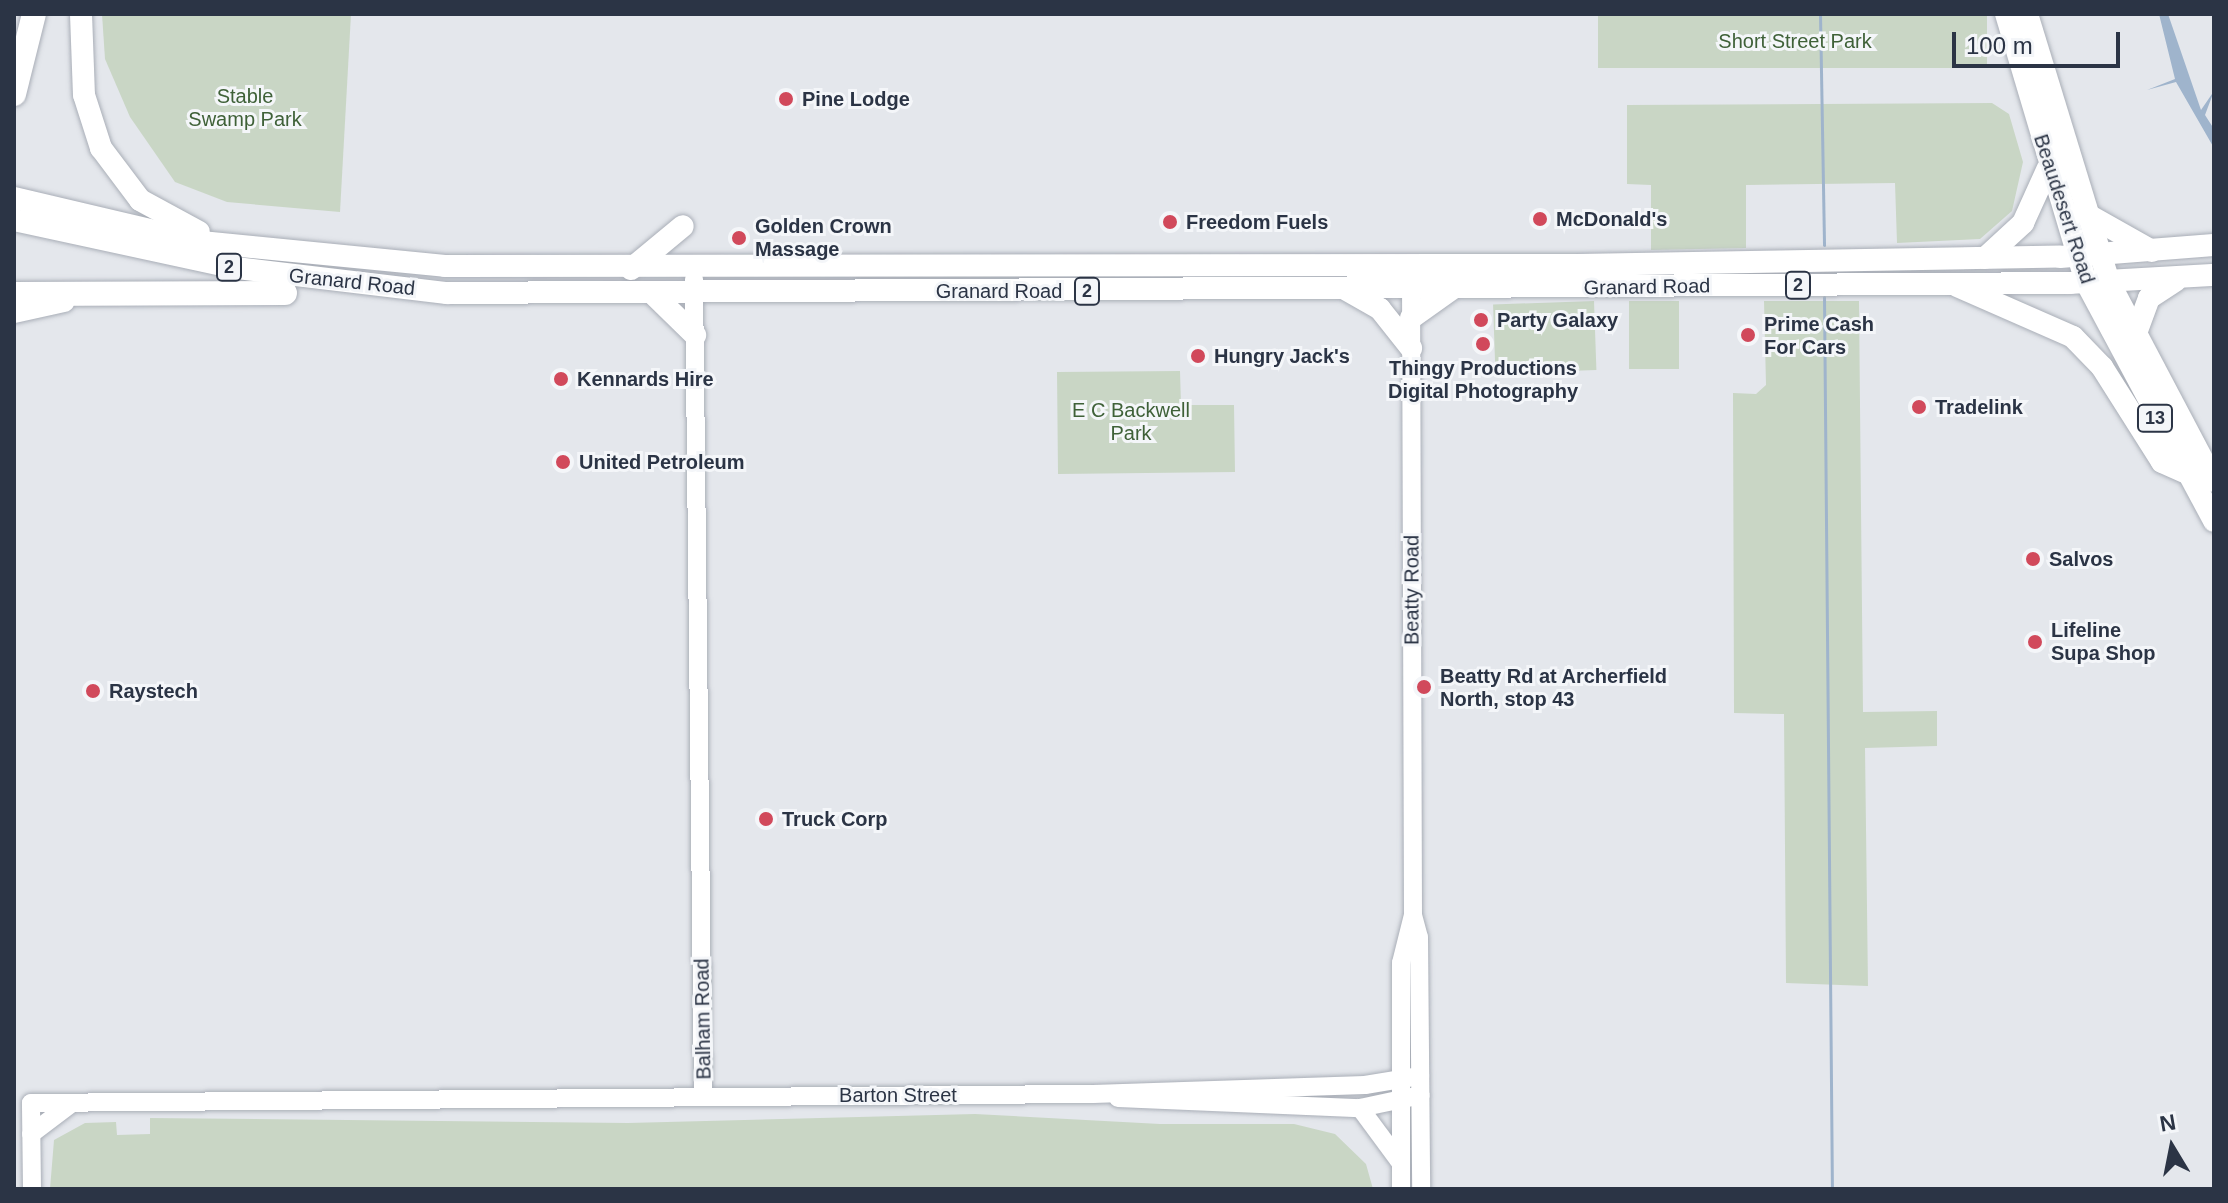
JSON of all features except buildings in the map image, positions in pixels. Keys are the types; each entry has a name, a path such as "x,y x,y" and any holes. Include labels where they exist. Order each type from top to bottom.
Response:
{"highway":[{"path":"14,94 34,14"},
{"path":"81,14 89,118 127,187 192,229 277,252"},
{"name":"Beaudesert Road","path":"2006,14 2048,168 2088,255 2109,282 2214,481"},
{"name":"Beaudesert Road","path":"2027,14 2083,212 2088,255 2086,282 2185,473 2214,521"},
{"path":"1985,258 2023,223 2048,168"},
{"name":"Granard Road","path":"14,198 167,235 277,252 445,266 1410,276 2088,255"},
{"path":"2083,212 2153,252"},
{"name":"Granard Road","path":"14,220 236,268 447,293 1343,289 1410,276 1452,289 2086,282"},
{"path":"631,269 683,226"},
{"name":"2","path":"2088,255 2214,245"},
{"name":"2","path":"2086,282 2176,280 2214,275"},
{"path":"2135,336 2149,298 2176,280"},
{"path":"1953,284 2073,337 2102,367 2162,462 2185,473"},
{"path":"1343,289 1380,309 1411,348"},
{"path":"1411,318 1452,289"},
{"path":"14,312 80,299 285,293"},
{"path":"14,294 447,293"},
{"path":"653,294 695,335"}],"main road":[{"name":"Balham Road","path":"31,1134 31,1103 703,1096 693,270"},
{"name":"Beatty Road","path":"1410,276 1413,915 1421,1189"},
{"name":"Beatty Road","path":"1401,1189 1401,963 1413,915"},
{"name":"Barton Street","path":"703,1096 1093,1094 1400,1080 1420,1086"},
{"name":"Barton Street","path":"1093,1094 1152,1104 1360,1108 1400,1102 1420,1086"},
{"path":"32,1189 31,1134 72,1103"},
{"path":"1360,1108 1400,1162"}],"green space":[{"name":"Stable Swamp Park","path":"102,14 351,14 340,212 227,202 175,182 130,117 105,59"},
{"name":"Short Street Park","path":"1598,14 1987,14 1987,68 1598,68"},
{"path":"1992,103 2009,114 2023,162 2012,211 1980,239 1897,243 1895,183 1746,185 1746,248 1651,250 1651,185 1627,184 1627,105"},
{"path":"1594,301 1596,370 1495,373 1493,305"},
{"path":"1629,301 1679,301 1679,369 1629,369"},
{"path":"1764,301 1859,301 1863,712 1937,711 1937,746 1865,748 1868,986 1786,983 1784,714 1734,713 1733,393 1756,394 1766,385"},
{"name":"E C Backwell Park","path":"1180,371 1181,405 1234,405 1235,472 1058,474 1057,372"},
{"path":"975,1114 1160,1124 1294,1124 1335,1134 1366,1164 1373,1189 50,1189 54,1140 85,1123 116,1122 117,1135 150,1134 150,1118 628,1123"}],"water":[{"path":"2159,14 2168,14 2201,110 2214,91 2205,115 2214,129 2214,148 2176,82 2147,90 2175,79"}],"waterway":[{"path":"1820,14 1824,245"},
{"path":"1824,297 1832,1189"}],"place":[{"name":"Pine Lodge","path":"786,99"},
{"name":"McDonald's","path":"1540,219"},
{"name":"Freedom Fuels","path":"1170,222"},
{"name":"Golden Crown Massage","path":"739,238"},
{"name":"Party Galaxy","path":"1481,320"},
{"name":"Prime Cash For Cars","path":"1748,335"},
{"name":"Thingy Productions Digital Photography","path":"1483,344"},
{"name":"Hungry Jack's","path":"1198,356"},
{"name":"Kennards Hire","path":"561,379"},
{"name":"Tradelink","path":"1919,407"},
{"name":"United Petroleum","path":"563,462"},
{"name":"Salvos","path":"2033,559"},
{"name":"Lifeline Supa Shop","path":"2035,642"},
{"name":"Beatty Rd at Archerfield North, stop 43","path":"1424,687"},
{"name":"Raystech","path":"93,691"},
{"name":"Truck Corp","path":"766,819"}]}
